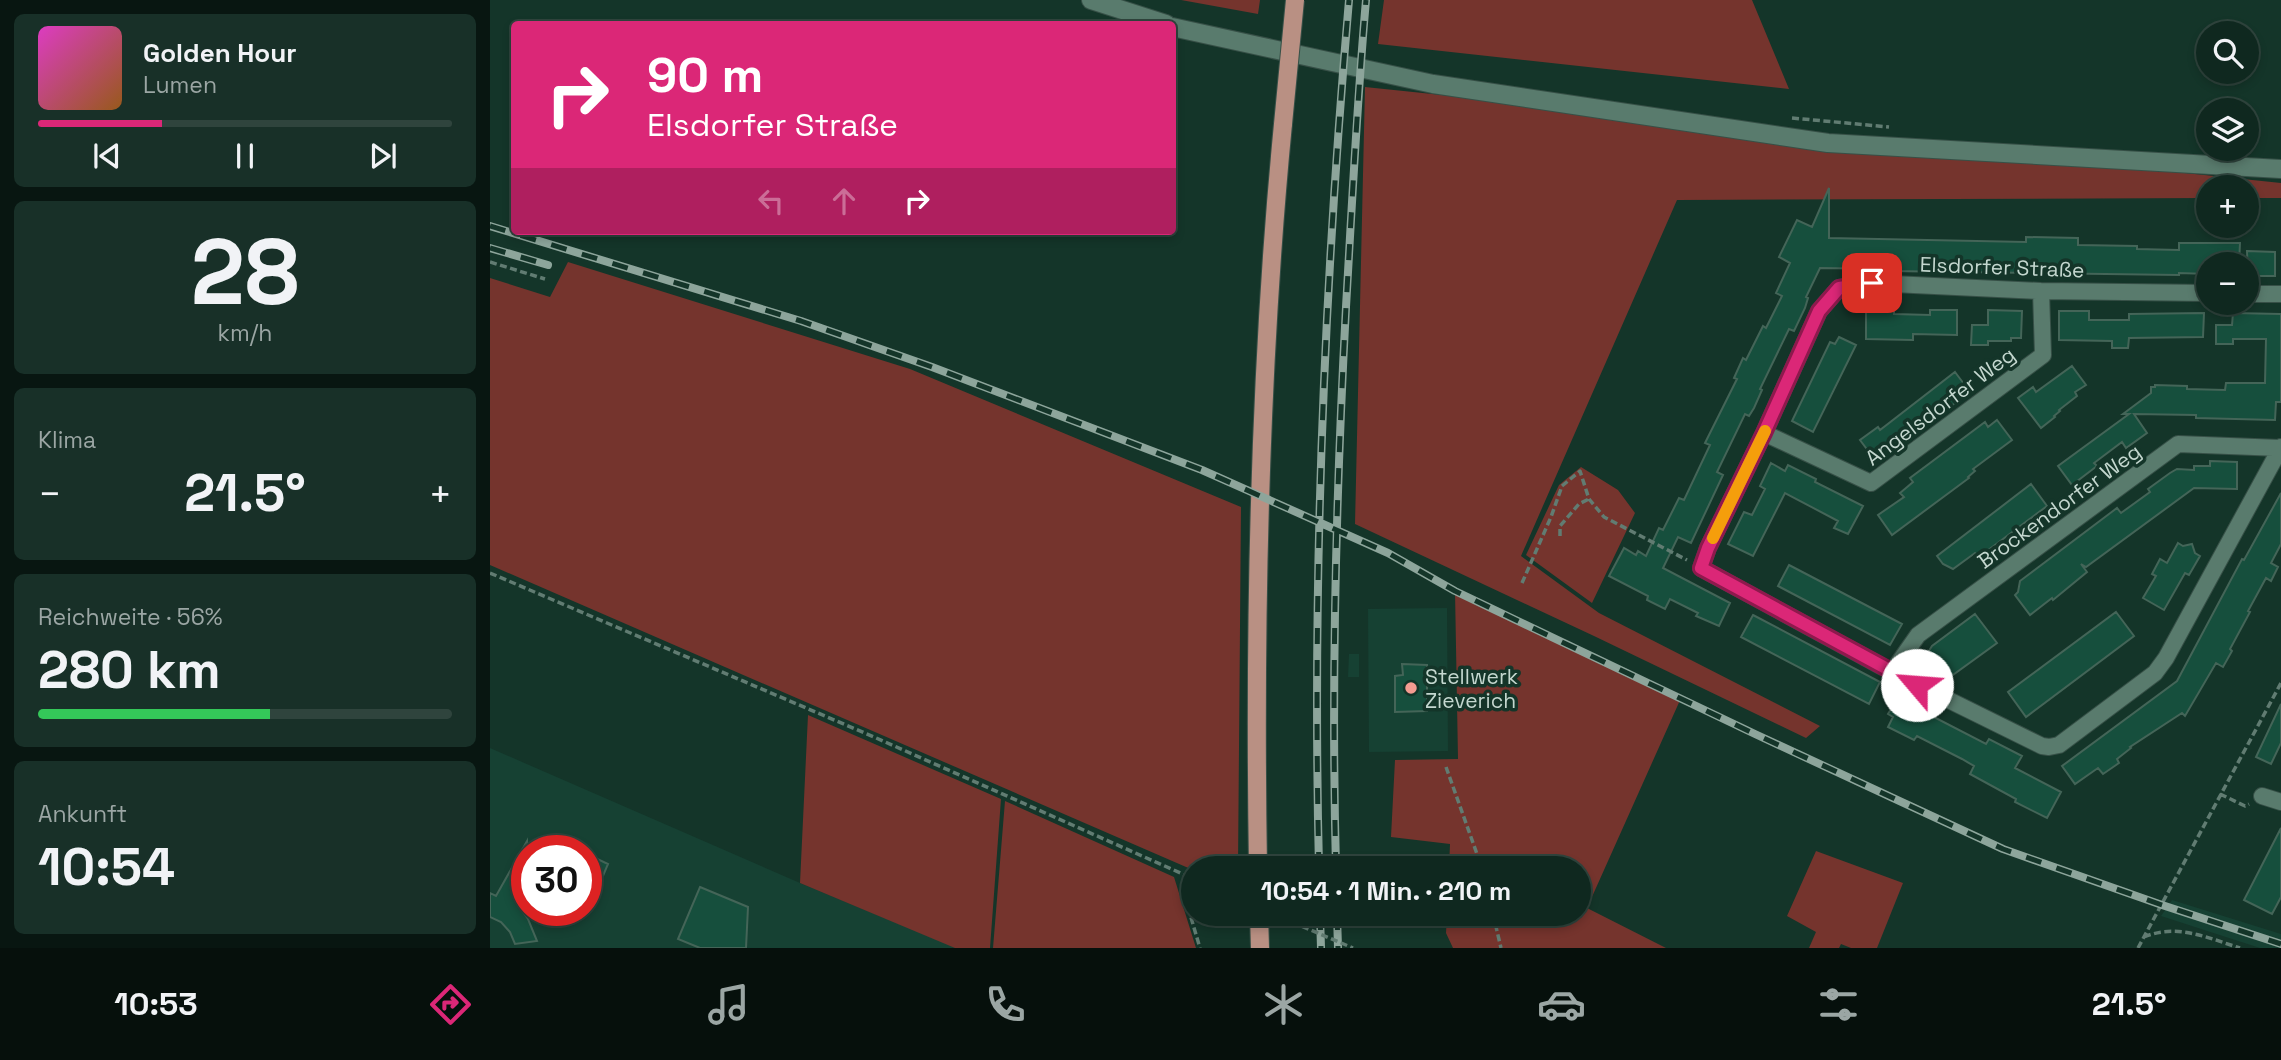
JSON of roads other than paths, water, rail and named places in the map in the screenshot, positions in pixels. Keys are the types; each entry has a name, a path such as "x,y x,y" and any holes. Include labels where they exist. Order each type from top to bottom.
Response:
{"main road":[{"path":"1258,856 1256,669 1260,475 1271,247 1295,0"},
{"path":"1259,926 1259,948"}],"street":[{"path":"1091,0 1157,21"},
{"path":"1176,28 1433,84 1828,143 2281,169"},
{"name":"Elsdorfer Straße","path":"1892,672 1701,568 1819,311 1839,288 1872,283 2041,291 2196,293"},
{"name":"Angelsdorfer Weg","path":"1764,433 1871,483 2043,355 2041,291"},
{"path":"2259,294 2281,295"},
{"name":"Brockendorfer Weg","path":"1892,672 1918,635 2178,444 2281,447"},
{"path":"1892,672 2042,746 2059,745 2155,673 2166,658 2281,447"},
{"path":"2262,796 2281,803"}],"railway":[{"path":"1319,856 1317,651 1322,434 1333,216 1349,0"},
{"path":"1336,856 1335,588 1346,307 1366,0"},
{"path":"490,226 511,232"},
{"path":"519,235 801,321 932,367 1202,470 1388,553 1455,591 2003,849 2281,944"},
{"path":"490,248 548,265"},
{"path":"1320,926 1321,948"},
{"path":"1337,926 1338,948"}],"place":[{"name":"Stellwerk Zieverich","path":"1411,688"}]}
